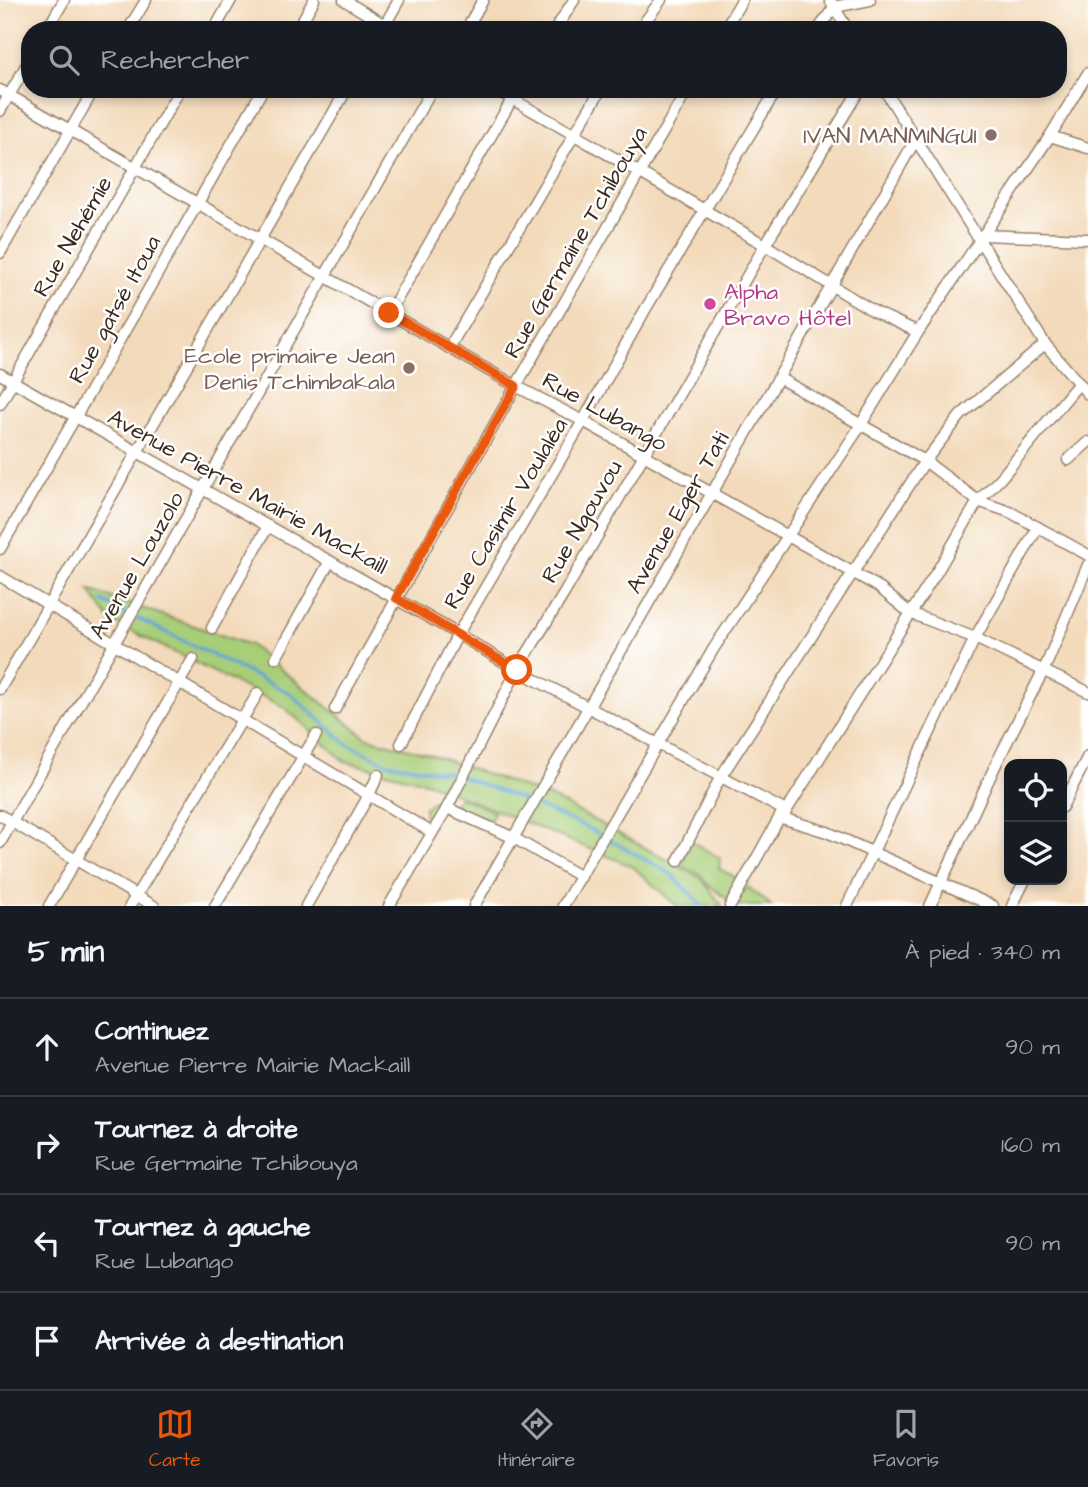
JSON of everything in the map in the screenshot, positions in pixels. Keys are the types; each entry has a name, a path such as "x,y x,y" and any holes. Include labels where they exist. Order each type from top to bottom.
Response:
{"street":[{"path":"52,21 64,0"},
{"path":"133,21 146,0"},
{"path":"219,21 231,0"},
{"path":"302,21 314,0"},
{"path":"344,0 376,21"},
{"path":"390,21 399,0"},
{"path":"471,21 483,0"},
{"path":"561,21 574,0"},
{"path":"646,21 661,0"},
{"path":"729,21 742,0"},
{"path":"832,3 870,0"},
{"path":"823,21 832,3"},
{"path":"832,3 843,21"},
{"path":"0,111 4,92 21,70"},
{"path":"563,906 714,648 861,425 918,332 1050,136 1088,73"},
{"name":"Rue Lubango","path":"4,92 516,386 877,586 909,613 975,638 1088,692"},
{"path":"0,253 89,98"},
{"name":"Rue Nehémie","path":"0,404 175,98"},
{"name":"Rue gatsé Itoua","path":"0,550 258,98"},
{"path":"0,689 342,98"},
{"name":"Avenue Louzolo","path":"0,843 427,98"},
{"path":"389,313 513,98"},
{"path":"521,98 573,134 832,287 875,312 918,332"},
{"path":"449,348 595,98"},
{"name":"Rue Germaine Tchibouya","path":"335,709 516,386 683,98"},
{"name":"Rue Casimir Voulaléa","path":"401,744 458,634 772,98"},
{"name":"Rue Ngouvou","path":"389,906 447,808 517,670 765,245 855,98"},
{"path":"891,98 1045,344 1088,394"},
{"path":"1050,136 1088,148"},
{"name":"Avenue Eger Tati","path":"474,906 916,139"},
{"path":"981,238 1088,239"},
{"path":"678,861 720,778 925,461 961,415 1045,344"},
{"name":"Avenue Pierre Mairie Mackaill","path":"0,374 396,598 517,670 657,743 783,814 993,906"},
{"path":"779,378 925,461 978,502 1010,512 1088,555"},
{"path":"730,906 783,814 978,502 1000,480 1079,383"},
{"path":"1068,460 1088,442"},
{"path":"212,628 268,526"},
{"path":"848,906 975,638 1038,527"},
{"path":"276,658 330,561"},
{"path":"930,906 1056,642 1088,565"},
{"path":"0,576 431,832"},
{"path":"49,906 193,659"},
{"path":"130,906 258,693"},
{"path":"215,906 316,735"},
{"path":"1067,797 1088,756"},
{"path":"306,906 378,775"},
{"path":"447,808 514,838 581,877"},
{"path":"0,815 154,906"},
{"path":"1012,906 1022,885"}],"green space":[{"path":"89,590 250,645 367,738 433,755 553,798 701,878 722,906 677,906 632,866 429,783 344,761 284,707 111,621"},
{"path":"459,797 494,812 488,824 451,808"},
{"path":"433,801 438,805 433,824 425,821 424,808"},
{"path":"691,841 720,858 719,869 741,880 728,899 707,884 700,874 682,866"},
{"path":"748,887 772,906 739,906 735,902"}],"waterway":[{"path":"102,601 290,693 345,743 387,763 451,773 588,828 671,874 702,906"}],"place":[{"name":"IVAN MANMINGUI","path":"991,135"},
{"name":"Alpha Bravo Hôtel","path":"710,304"},
{"name":"Ecole primaire Jean Denis Tchimbakala","path":"409,368"}],"route":[{"path":"389,313 516,386 396,598 517,670"}]}
